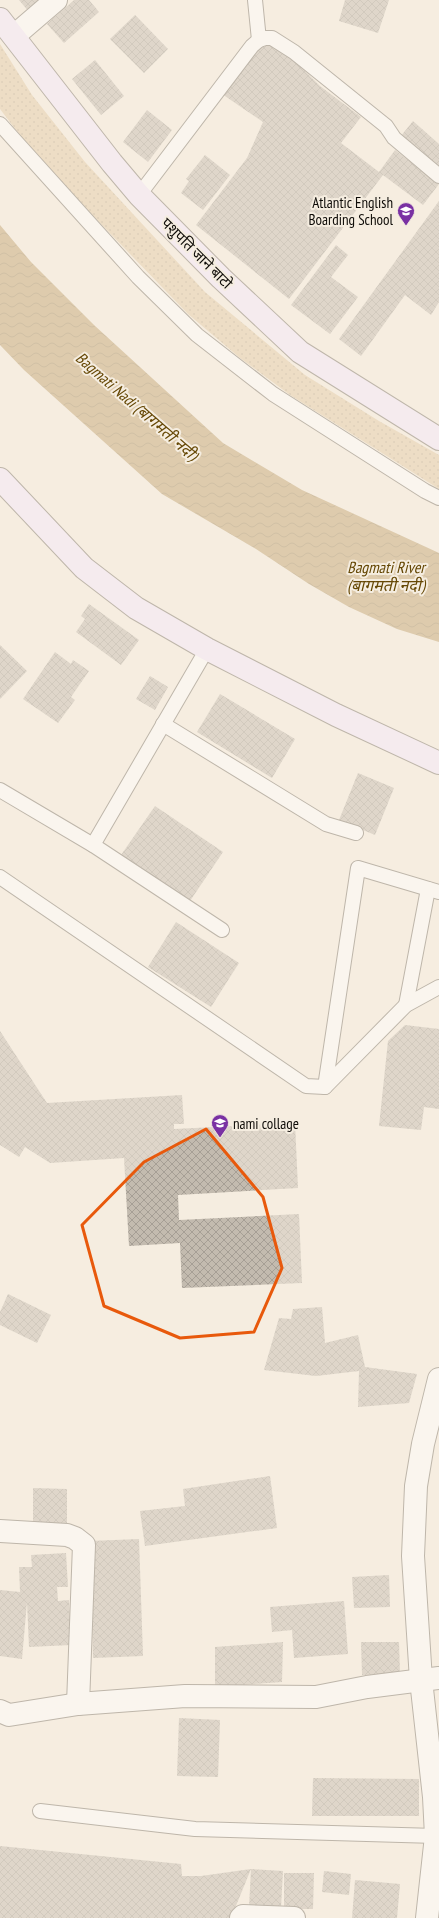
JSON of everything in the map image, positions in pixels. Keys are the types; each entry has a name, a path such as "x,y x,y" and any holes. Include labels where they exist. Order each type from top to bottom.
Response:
{"main road":[{"name":"पशुपति जाने बाटो","path":"0,19 50,85 139,194 221,278 300,352 439,439"},
{"path":"0,479 84,568 136,608 207,649 336,715 439,763"}],"street":[{"path":"14,36 56,0"},
{"path":"427,1918 436,1836 430,1679 413,1556 416,1486 423,1444 439,1379"},
{"path":"0,1531 67,1535 75,1538 84,1545 78,1704"},
{"path":"0,1711 9,1715 78,1704 185,1696 316,1697 367,1687 430,1679"},
{"path":"241,1918 243,1916 294,1918"}],"lane":[{"path":"255,0 259,40"},
{"path":"139,194 252,46 259,40 265,38 272,38 294,52 386,126 394,138 439,176"},
{"path":"0,124 138,277 197,335 273,394 425,491 439,498"},
{"path":"93,845 207,649"},
{"path":"163,724 326,824 356,833"},
{"path":"0,790 93,845 222,930"},
{"path":"325,1087 358,868 434,891 406,1005"},
{"path":"0,877 306,1086 325,1087 406,1005 439,987"},
{"path":"40,1812 195,1829 436,1836"}],"highlighted area":[{"path":"206,1129 263,1197 282,1268 254,1332 180,1338 104,1306 82,1225 144,1162"}],"shaded area":[{"path":"0,44 32,95 85,162 205,292 305,375 379,421 439,455 439,489 290,395 240,358 188,314 71,193 28,146 0,109"}],"water":[{"name":"Bagmati River (बागमती नदी)","path":"0,225 31,262 94,325 223,443 302,490 439,553 439,642 397,629 349,607 309,584 256,549 162,494 24,370 0,345"}],"building":[{"path":"19,0 44,0 29,12"},
{"path":"74,0 89,0 99,12 64,43 47,24"},
{"path":"345,0 389,0 378,33 339,21"},
{"path":"135,15 168,49 144,73 110,39"},
{"path":"269,42 300,66 320,86 361,117 341,143 379,172 395,150 439,184 423,205 383,175 289,299 196,225 247,158 263,122 222,94 259,45"},
{"path":"95,60 124,96 101,115 72,79"},
{"path":"147,110 172,130 148,162 123,142"},
{"path":"413,121 439,144 439,169 401,136"},
{"path":"205,155 230,175 203,210 181,193 189,181 186,179"},
{"path":"439,201 439,302 431,315 405,295 361,356 339,339"},
{"path":"336,245 348,255 331,277 358,297 330,334 291,305"},
{"path":"89,604 139,640 121,665 76,632 85,619 81,616"},
{"path":"0,645 27,671 0,699"},
{"path":"55,652 71,664 73,660 89,671 71,697 75,700 58,723 23,699"},
{"path":"150,676 168,687 155,710 136,699"},
{"path":"220,694 295,739 272,778 197,732"},
{"path":"358,773 394,788 375,835 339,820"},
{"path":"155,806 223,852 190,901 121,855"},
{"path":"176,922 239,963 211,1007 148,967"},
{"path":"405,1025 439,1029 439,1109 424,1107 421,1130 379,1126 388,1041"},
{"path":"0,1031 47,1103 182,1095 184,1124 174,1124 174,1129 295,1123 298,1188 178,1195 179,1220 299,1214 302,1283 182,1288 180,1243 129,1246 124,1158 50,1163 25,1147 19,1157 0,1145"},
{"path":"8,1294 51,1315 37,1343 0,1325 0,1312"},
{"path":"322,1307 325,1343 358,1335 365,1367 417,1374 409,1403 358,1407 359,1371 316,1376 264,1370 279,1318 291,1319 293,1309"},
{"path":"270,1476 277,1528 145,1546 140,1511 185,1506 183,1489"},
{"path":"33,1488 67,1489 67,1526 33,1525"},
{"path":"139,1539 143,1656 93,1658 90,1541"},
{"path":"66,1553 68,1587 57,1587 58,1601 69,1600 71,1645 29,1647 27,1602 22,1659 0,1656 0,1590 20,1592 19,1567 32,1567 31,1555"},
{"path":"389,1575 390,1607 354,1608 352,1577"},
{"path":"344,1601 348,1654 294,1658 292,1630 272,1632 270,1607"},
{"path":"283,1642 282,1682 215,1687 215,1647"},
{"path":"361,1642 399,1642 400,1674 362,1675"},
{"path":"179,1718 220,1720 218,1777 177,1776"},
{"path":"313,1778 419,1779 419,1816 312,1816"},
{"path":"0,1846 181,1864 182,1876 201,1876 251,1869 231,1918 0,1918"},
{"path":"251,1869 283,1871 281,1908 249,1907"},
{"path":"324,1871 351,1874 349,1895 322,1892"},
{"path":"284,1873 314,1873 313,1909 284,1909"},
{"path":"355,1880 400,1884 397,1918 352,1918"}],"place":[{"name":"Atlantic English Boarding School","path":"406,226"},
{"name":"nami collage","path":"220,1138"}],"water label":[{"name":"Bagmati Nadi (बागमती नदी)","path":"137,406"}]}
